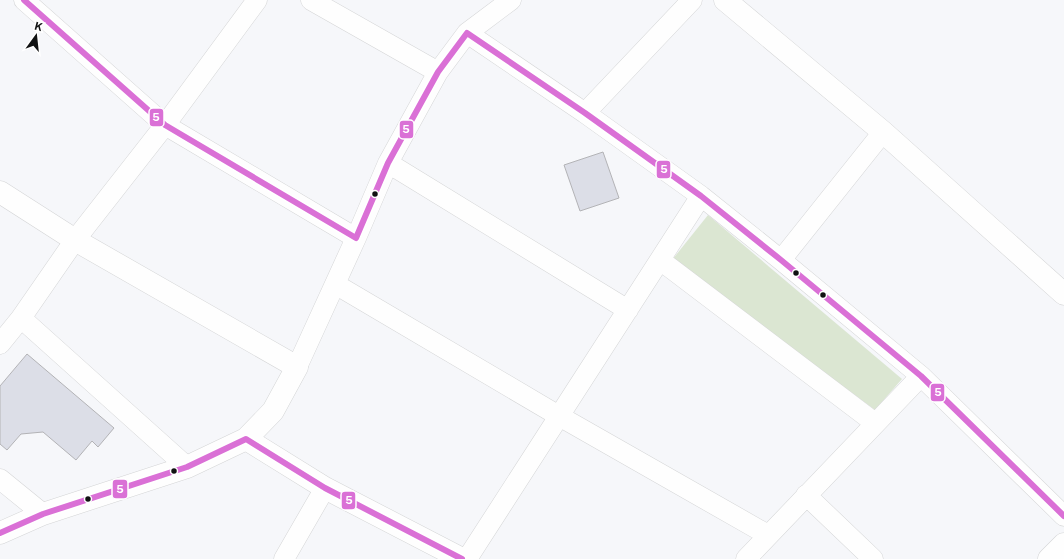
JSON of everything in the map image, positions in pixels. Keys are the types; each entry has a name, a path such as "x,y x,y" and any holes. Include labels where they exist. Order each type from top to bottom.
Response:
{"street":[{"path":"24,0 166,126 356,238"},
{"path":"0,344 75,240 166,126 258,0"},
{"path":"311,0 438,72"},
{"path":"0,533 43,514 186,467 246,439 273,411 297,367 356,238 388,163 438,72 467,33 511,0"},
{"path":"585,113 692,0"},
{"path":"725,0 884,132 1064,294"},
{"path":"467,33 585,113 701,196 781,260 921,376 1064,516"},
{"path":"781,260 884,132"},
{"path":"388,163 628,310"},
{"path":"0,192 75,240 297,367"},
{"path":"246,439 325,488 455,557 559,416 701,196"},
{"path":"660,260 875,423"},
{"path":"335,284 559,416 768,535"},
{"path":"20,318 186,467"},
{"path":"746,559 921,376"},
{"path":"0,479 43,514"},
{"path":"284,559 325,488"},
{"path":"806,495 873,559"},
{"path":"1049,559 1064,544"}],"green space":[{"path":"708,215 902,379 875,410 672,260"}],"building":[{"path":"603,152 619,198 580,211 564,165"},
{"path":"27,354 114,428 98,447 92,441 76,460 43,432 21,434 7,450 0,444 0,386"}],"transit line":[{"name":"5","path":"24,0 165,125 356,238 388,163 438,72 467,33 585,113 701,196 781,260 921,376 1064,516"},
{"name":"5","path":"0,533 43,514 187,467 246,439 325,488 462,559"}]}
